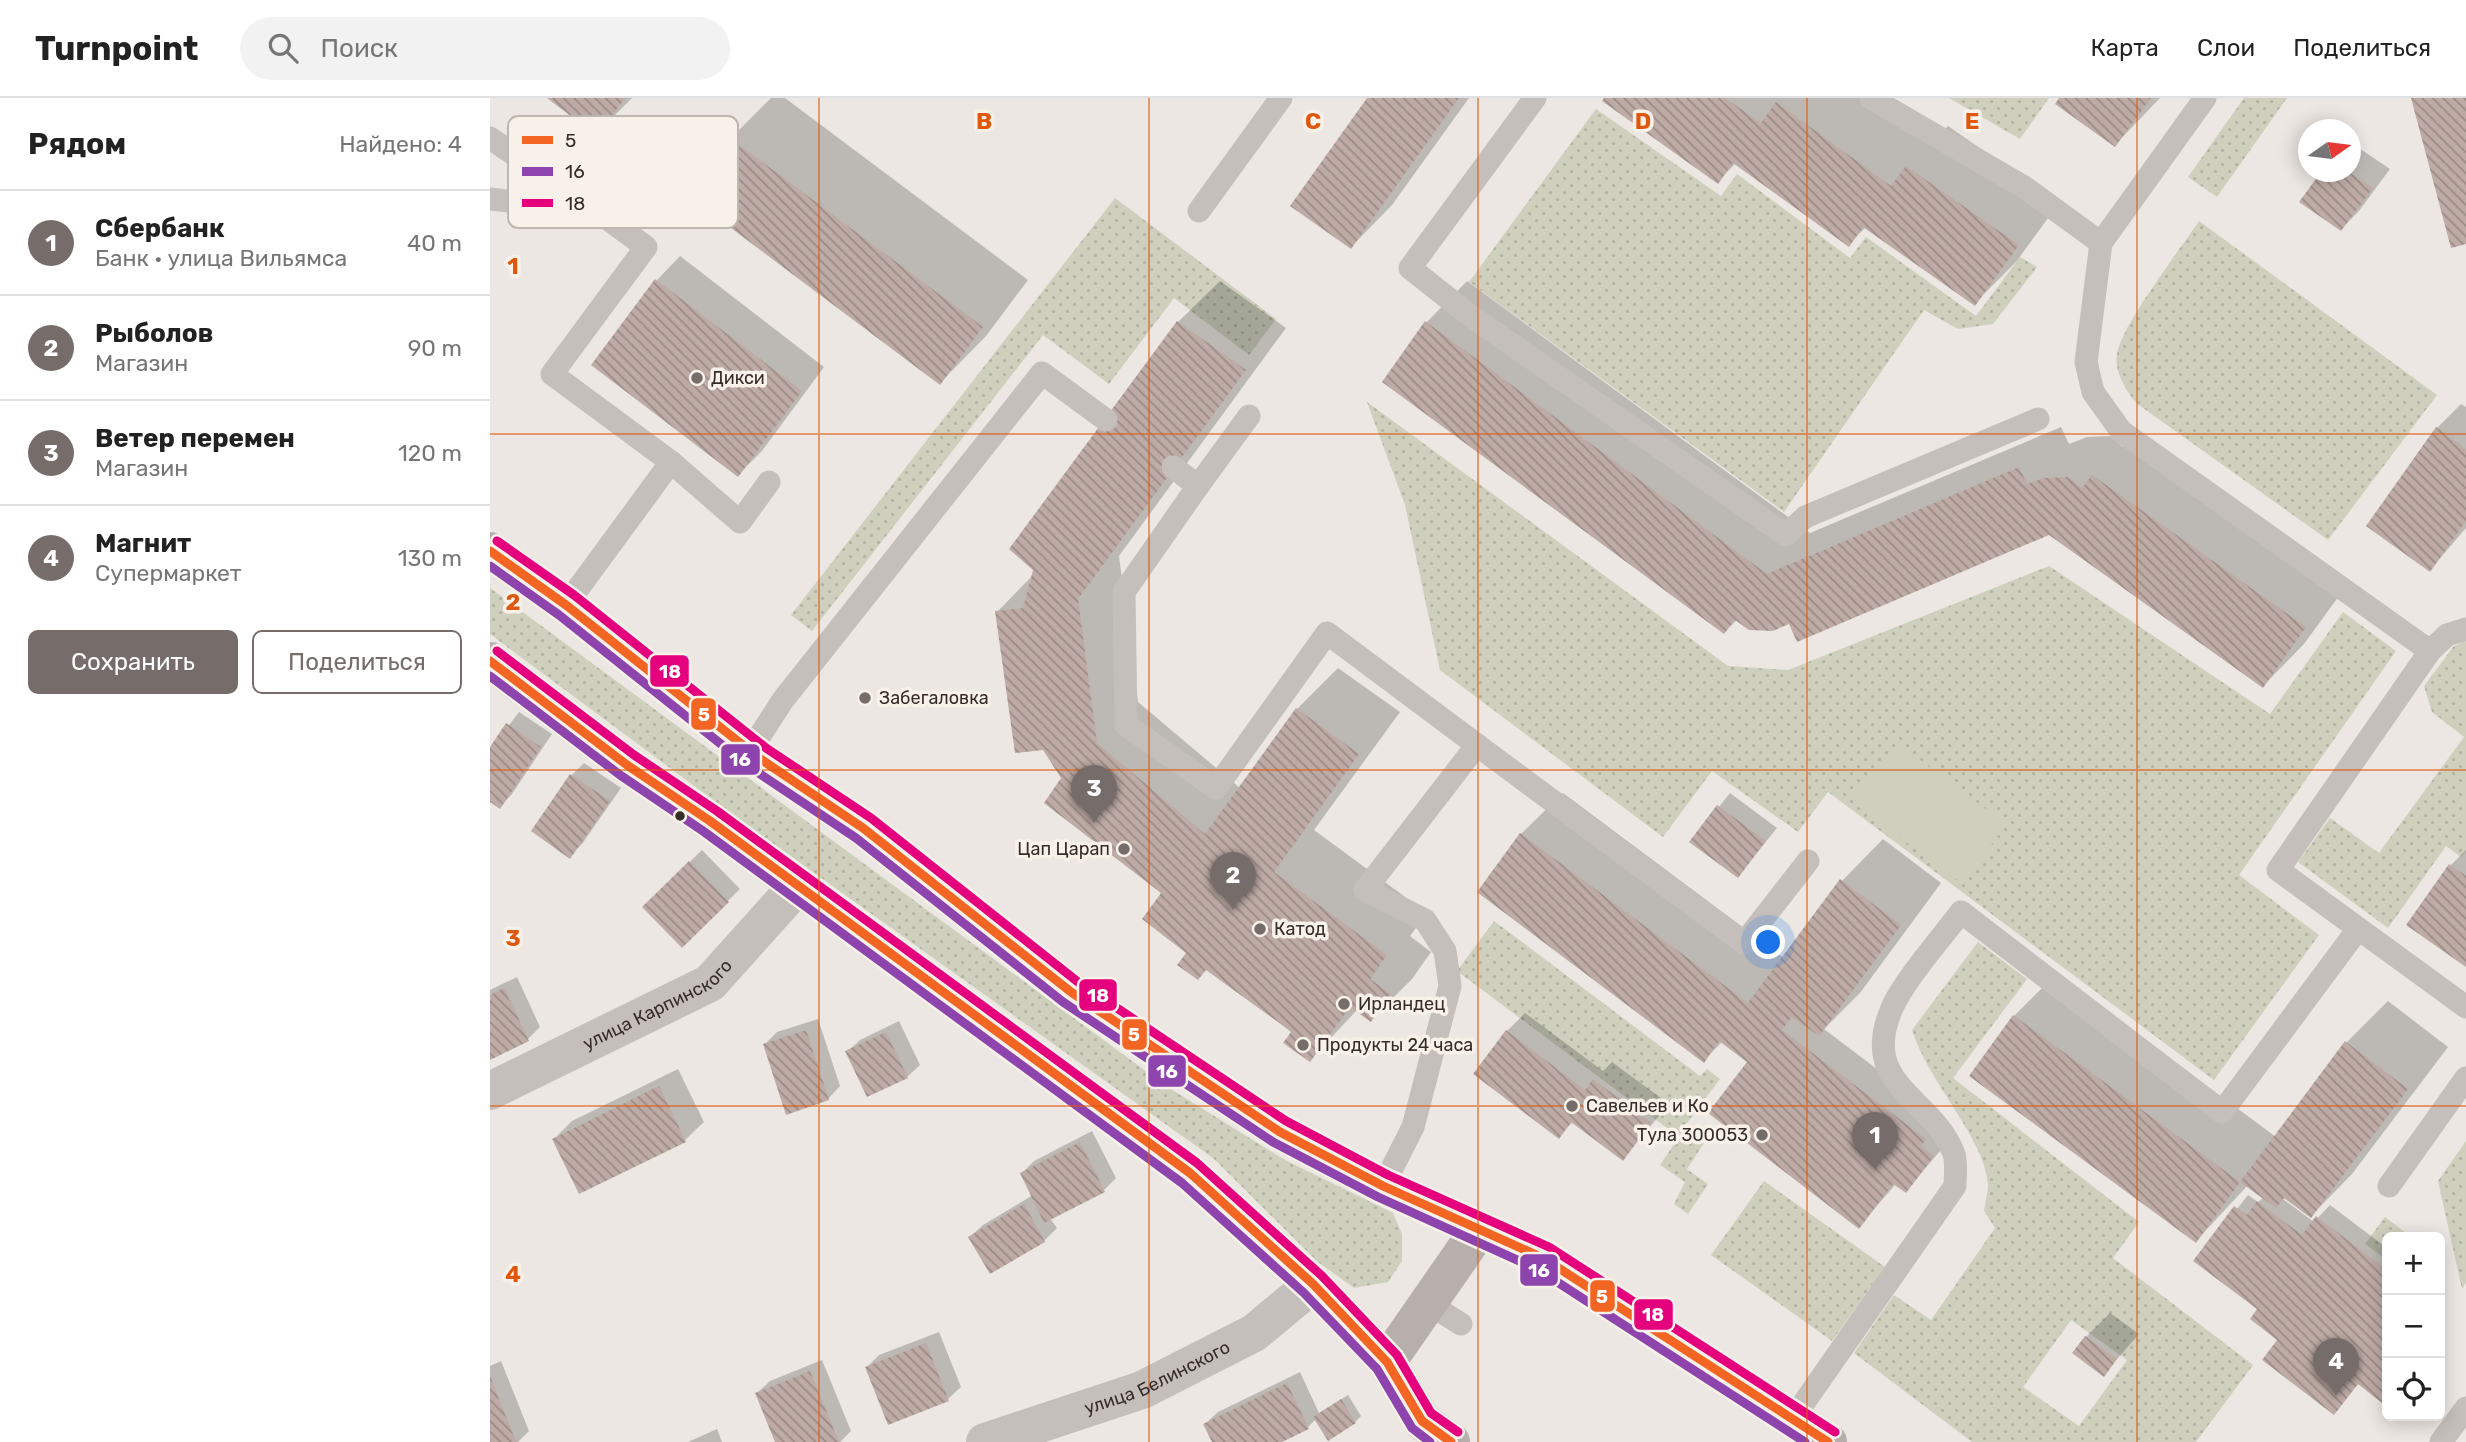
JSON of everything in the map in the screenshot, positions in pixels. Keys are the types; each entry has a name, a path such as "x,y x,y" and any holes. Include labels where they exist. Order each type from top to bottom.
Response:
{"street":[{"path":"490,551 566,605 750,751 863,828 1072,992 1280,1132 1383,1186 1543,1258 1794,1417 1828,1442"},
{"path":"490,661 627,765 798,885 1190,1173 1313,1284 1387,1362 1437,1435"},
{"name":"улица Карпинского","path":"490,1091 710,983 798,885"},
{"path":"1387,1362 1478,1231"},
{"name":"улица Белинского","path":"985,1442 1142,1390 1254,1333 1313,1284"}],"lane":[{"path":"1199,211 1281,98"},
{"path":"1535,98 1409,268 1468,314 1786,535 1805,517 2038,419"},
{"path":"1871,98 2024,187 2101,243"},
{"path":"2205,98 2101,243 2086,362 2093,392 2121,430 2430,651"},
{"path":"490,138 508,150"},
{"path":"490,199 508,201"},
{"path":"620,228 646,247 552,374 671,462 740,522 769,482"},
{"path":"750,751 783,700 1042,373 1106,420"},
{"path":"1249,416 1124,592 1126,725 1216,788 1327,633 1744,943 1808,861"},
{"path":"566,605 671,462"},
{"path":"1173,467 1198,486"},
{"path":"2466,629 2447,635 2430,651 2278,870 2466,1007"},
{"path":"1383,1186 1413,1126 1439,1017 1450,986 1445,951 1425,920 1365,890 1477,745"},
{"path":"1794,1417 1955,1186 1955,1156 1924,1111 1897,1087 1884,1058 1883,1030 1893,1005 1961,912 2222,1112 2358,929"},
{"path":"2389,1186 2466,1078"},
{"path":"1429,1304 1461,1324"},
{"path":"2441,1442 2466,1408"}],"green space":[{"path":"1949,98 2049,98 2020,139"},
{"path":"2244,98 2287,98 2217,197 2188,177"},
{"path":"1596,109 1721,196 1737,174 1850,258 1866,237 1976,316 2020,257 2037,267 1993,324 1958,329 1924,310 1784,512 1469,282"},
{"path":"1115,198 1276,319 1249,355 1174,298 1109,384 1043,335 812,631 791,615"},
{"path":"2199,221 2437,395 2328,540 2136,403 2122,380 2117,367 2121,341 2140,306"},
{"path":"1367,402 1728,666 1788,670 2049,566 2270,714 2343,612 2396,651 2239,875 2319,935 2214,1080 1828,792 1798,832 1712,771 1663,837 1440,670 1405,505"},
{"path":"490,588 1166,1086 1285,1160 1393,1213 1402,1234 1402,1261 1388,1282 1354,1288 1318,1262 1213,1158 736,817 490,634"},
{"path":"2466,640 2466,851 2461,857 2446,846 2388,928 2298,862 2330,818 2379,853 2464,737 2432,712 2424,686 2453,647"},
{"path":"1900,745 2002,821 2003,829 1966,879 1957,880 1856,805 1855,797 1893,747"},
{"path":"1494,921 1700,1076 1707,1069 1720,1079 1684,1127 1704,1143 1687,1169 1708,1184 1688,1214 1674,1204 1685,1182 1660,1165 1679,1137 1457,971"},
{"path":"1978,942 2027,979 1953,1078 2139,1222 2113,1258 2253,1365 2196,1442 1972,1442 1854,1353 1894,1295 1931,1320 1995,1228 1984,1211 1988,1184 1977,1147 1930,1069 1912,1030","holes":["2071,1320 2127,1360 2079,1426 2023,1387"]},
{"path":"2466,1141 2466,1283 2462,1289 2438,1181"},
{"path":"1764,1181 1885,1267 1832,1341 1711,1255"},
{"path":"2385,1217 2404,1232 2382,1232 2382,1256 2365,1244"}],"building":[{"path":"547,98 625,98 612,116 571,116"},
{"path":"1367,98 1459,98 1351,249 1290,206"},
{"path":"1604,98 1725,98 1761,123 1776,102 1891,186 1906,166 2019,245 1975,306 1863,227 1849,247 1733,163 1718,184 1602,101"},
{"path":"2059,98 2151,98 2115,147 2055,104"},
{"path":"2411,98 2466,98 2466,244 2451,248"},
{"path":"738,144 983,327 940,385 731,228 738,228"},
{"path":"2361,180 2373,188 2341,231 2299,202 2314,182"},
{"name":"Дикси","path":"655,279 802,391 738,477 591,365"},
{"path":"1177,321 1246,370 1078,599 1097,743 1205,834 1296,708 1359,754 1274,872 1387,955 1370,979 1391,994 1371,1022 1350,1007 1310,1062 1283,1043 1291,1032 1278,1022 1206,970 1198,980 1177,965 1186,953 1142,919 1161,893 1044,803 1061,778 1043,750 1015,753 995,611 1023,608 1033,570 1009,549"},
{"path":"1425,321 1767,574 2019,467 2027,484 2044,478 2068,477 2082,488 2092,475 2306,627 2263,688 2049,535 1797,642 1789,624 1773,631 1749,630 1735,620 1724,634 1382,382"},
{"path":"2436,427 2466,449 2466,521 2430,572 2366,526"},
{"path":"506,723 541,747 500,809 490,802 490,747"},
{"path":"570,774 610,801 570,859 531,831"},
{"path":"1717,805 1766,841 1738,878 1689,842"},
{"path":"1520,833 1748,1003 1840,879 1901,925 1819,1036 1792,1017 1782,1030 1926,1139 1921,1146 1934,1156 1906,1193 1893,1184 1859,1229 1708,1113 1747,1062 1719,1041 1704,1063 1477,892"},
{"path":"689,861 729,902 682,948 642,907"},
{"path":"2449,864 2466,876 2466,967 2406,925"},
{"path":"504,988 529,1041 490,1060 490,995"},
{"path":"2013,1015 2240,1182 2196,1243 1969,1076"},
{"path":"806,1030 829,1100 786,1115 763,1044"},
{"name":"Савельев и Ко","path":"1506,1030 1585,1090 1593,1079 1651,1123 1623,1161 1571,1122 1559,1139 1473,1074"},
{"path":"886,1032 908,1078 867,1097 845,1051"},
{"path":"2345,1041 2408,1089 2311,1218 2284,1198 2276,1208 2240,1182"},
{"path":"659,1086 686,1142 579,1194 552,1139"},
{"path":"1080,1142 1105,1192 1044,1223 1020,1173"},
{"path":"2257,1201 2302,1235 2316,1216 2382,1266 2382,1403 2358,1384 2334,1415 2262,1360 2277,1340 2250,1319 2257,1309 2193,1261 2234,1206 2247,1215"},
{"path":"1024,1204 1045,1242 990,1274 968,1237"},
{"path":"2085,1336 2117,1359 2104,1377 2072,1353"},
{"path":"926,1343 949,1401 888,1425 865,1367"},
{"path":"810,1371 839,1442 775,1442 755,1393"},
{"path":"490,1376 516,1442 490,1442"},
{"path":"1287,1383 1309,1429 1282,1442 1212,1442 1203,1424"},
{"path":"1341,1399 1356,1423 1328,1441 1313,1417"}],"transit line":[{"name":"18","path":"497,541 574,595 766,748 871,818 1078,982 1286,1121 1388,1175 1549,1247 1835,1432"},
{"name":"5","path":"490,551 566,605 759,758 863,828 1071,992 1280,1132 1383,1186 1543,1258 1828,1442"},
{"name":"16","path":"490,566 559,615 751,768 856,838 1063,1002 1273,1142 1378,1197 1537,1269 1805,1442"},
{"name":"18","path":"497,651 634,755 717,811 1197,1163 1322,1276 1397,1355 1431,1413 1458,1432"},
{"name":"5","path":"490,661 627,765 710,821 1190,1173 1313,1284 1387,1362 1422,1421 1451,1442"},
{"name":"16","path":"490,676 620,775 703,831 1182,1183 1304,1293 1377,1369 1412,1428 1430,1442"}],"place":[{"name":"Дикси","path":"697,378"},
{"name":"Забегаловка","path":"865,698"},
{"name":"Ветер перемен","path":"1094,823"},
{"name":"Цап Царап","path":"1124,849"},
{"name":"Рыболов","path":"1233,910"},
{"name":"Катод","path":"1260,929"},
{"name":"Ирландец","path":"1344,1004"},
{"name":"Продукты 24 часа","path":"1303,1045"},
{"name":"Савельев и Ко","path":"1572,1106"},
{"name":"Тула 300053","path":"1762,1135"},
{"name":"Сбербанк","path":"1875,1170"},
{"name":"Магнит","path":"2336,1396"}]}
